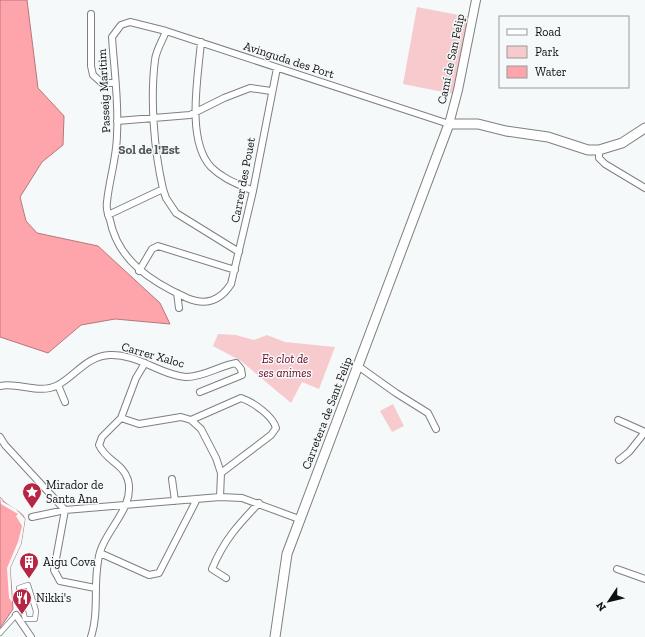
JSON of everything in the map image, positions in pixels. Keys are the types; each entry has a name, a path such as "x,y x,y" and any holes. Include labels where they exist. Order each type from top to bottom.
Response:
{"main road":[{"path":"449,124 478,124 506,131 548,137 588,150 599,150 622,143 645,128"},
{"name":"Carretera de Sant Felip","path":"275,637 286,554 449,124"}],"street":[{"name":"Camí de San Felip","path":"449,124 458,90 476,0"},
{"path":"91,14 91,66 93,75 102,83 115,83"},
{"name":"Avinguda des Port","path":"121,25 130,22 166,31 449,124"},
{"name":"Passeig Marítim","path":"121,25 112,37 118,134 106,205 112,231 121,248 139,271 152,281 194,300 206,302 224,295"},
{"path":"166,31 155,58 154,119 162,189 176,213 239,252"},
{"path":"201,42 195,113 201,153 211,166 224,178 253,191"},
{"name":"Carrer des Pouet","path":"224,295 231,284 235,270 253,191 271,91 277,68"},
{"path":"117,121 154,119 195,113 224,98 250,88 271,91"},
{"path":"599,150 599,158 605,164 645,188"},
{"path":"108,215 162,189"},
{"path":"139,271 152,248 158,246 235,270"},
{"path":"177,293 179,308"},
{"name":"Carrer Xaloc","path":"0,386 33,389 58,384 88,362 104,356 124,356 173,375 188,377 204,374 225,365 236,363 242,369 242,375 200,392"},
{"path":"91,637 95,625 95,588 100,553 106,536 126,505 128,479 121,467 103,454 99,445 102,437 121,418 136,378 145,363"},
{"path":"358,366 396,393 428,413 436,429"},
{"path":"58,384 66,402"},
{"path":"191,420 241,398 250,401 274,422 276,428 271,435 221,473"},
{"path":"121,418 139,424 181,417 191,420 201,429 221,473 220,497"},
{"path":"618,420 645,432 629,452 619,460"},
{"path":"0,437 5,445 65,510"},
{"path":"172,479 175,501"},
{"path":"32,517 65,510 220,497 242,498 299,519"},
{"path":"100,553 149,575 159,573 197,499"},
{"path":"226,578 212,568 216,557 231,532 259,503"},
{"path":"65,510 54,570 56,576 60,581 95,588"},
{"path":"617,569 645,579"},
{"path":"28,585 36,611 35,619 25,619 21,602 23,601 19,588 28,585"},
{"path":"0,633 16,615 31,637"}],"green space":[{"path":"417,7 469,17 453,94 403,84"},
{"name":"Es clot de ses animes","path":"218,334 236,335 254,340 267,335 285,342 335,347 319,389 302,382 291,403 241,361 213,346"},
{"path":"393,404 404,426 392,432 380,411"}],"water":[{"path":"0,0 27,0 38,88 64,116 63,145 42,162 20,197 26,221 37,233 98,246 160,303 170,324 115,319 81,325 48,353 0,337"},
{"path":"0,497 20,513 25,519 21,544 10,568 13,609 0,628"}],"pier":[{"path":"0,497 3,502 16,509 25,519 21,544 10,568 12,602 9,598 7,568 18,542 22,526 16,516 18,514 1,504"}],"place":[{"name":"Mirador de Santa Ana","path":"32,509"},
{"name":"Aigu Cova","path":"29,579"},
{"name":"Nikki's","path":"22,615"}],"district":[{"name":"Sol de l'Est","path":"149,149"}]}
